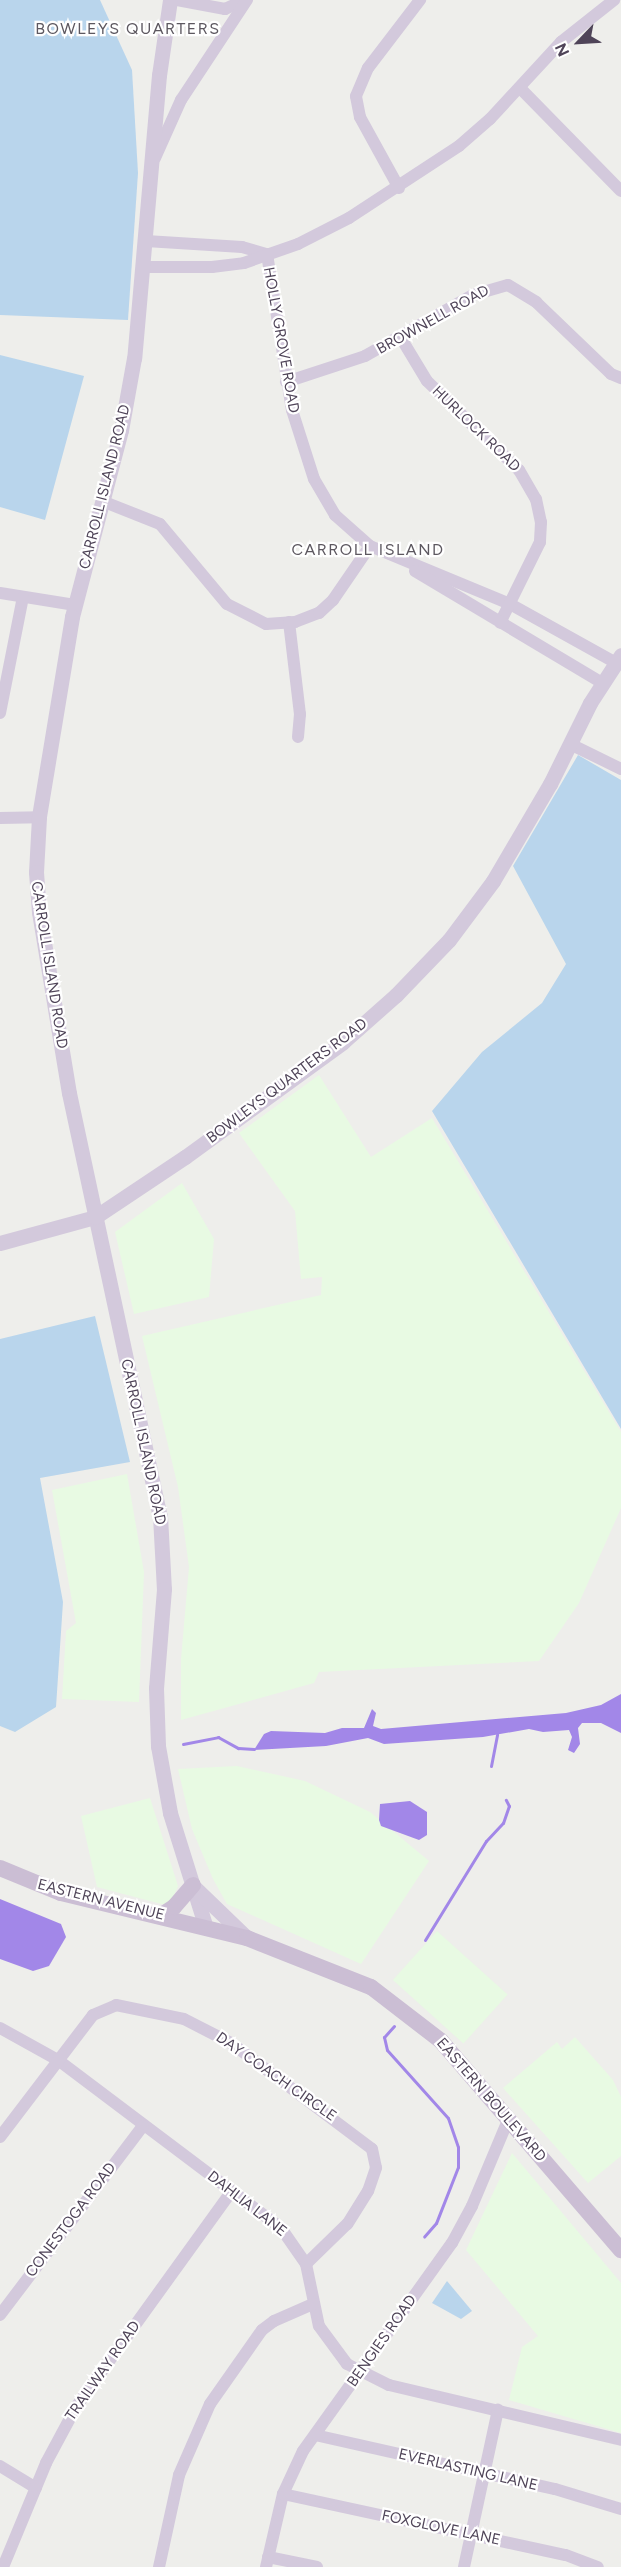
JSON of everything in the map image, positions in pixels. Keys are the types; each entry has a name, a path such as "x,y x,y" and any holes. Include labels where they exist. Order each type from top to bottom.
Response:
{"main road":[{"name":"EASTERN AVENUE","path":"0,1868 61,1893 205,1925"},
{"path":"162,1915 174,1907 193,1885"},
{"name":"EASTERN BOULEVARD","path":"205,1925 323,1965 389,1999 441,2041 621,2250"}],"street":[{"name":"CARROLL ISLAND ROAD","path":"170,0 152,165 144,267 126,407 75,605 39,817 36,872 39,912 96,1216 160,1516 164,1581 156,1688 158,1746 170,1814 205,1925"},
{"path":"177,0 225,9 246,0"},
{"path":"152,165 181,100 246,0"},
{"path":"399,188 360,117 356,96 368,68 420,0"},
{"path":"144,267 225,266 267,254 330,228 399,188 466,140 520,88 561,42 614,0"},
{"path":"520,88 621,191"},
{"path":"146,241 242,247 267,254"},
{"name":"HOLLY GROVE ROAD","path":"267,254 286,382 304,452 321,492 342,523 370,546 401,561 510,604 618,659"},
{"name":"BROWNELL ROAD","path":"286,382 351,362 401,338 478,292 508,285 536,302 611,374 621,378"},
{"name":"HURLOCK ROAD","path":"401,338 427,381 514,464 533,492 541,522 540,542 500,623"},
{"path":"102,501 160,524 216,594 237,612 266,624 289,622 312,616 328,605 370,546"},
{"name":"HOLLY GROVE ROAD","path":"401,561 602,683"},
{"path":"0,593 75,605"},
{"path":"0,713 23,597"},
{"path":"289,622 300,714 298,737"},
{"name":"BOWLEYS QUARTERS ROAD","path":"0,1243 96,1216 185,1157 343,1041 396,995 474,909 552,782 602,683 618,659"},
{"path":"570,744 621,769"},
{"path":"0,818 39,817"},
{"path":"193,1885 246,1938"},
{"name":"DAY COACH CIRCLE","path":"0,2137 87,2020 107,2007 131,2006 172,2014 231,2043 362,2138 376,2159 368,2192 346,2224 306,2264"},
{"name":"DAHLIA LANE","path":"0,2028 58,2060 142,2126 281,2228 306,2264 319,2326 330,2346 360,2372 389,2385 621,2440"},
{"name":"BENGIES ROAD","path":"267,2562 283,2494 315,2435 464,2223 509,2118"},
{"name":"CONESTOGA ROAD","path":"0,2315 142,2126"},
{"name":"TRAILWAY ROAD","path":"3,2567 36,2488 75,2407 232,2192"},
{"path":"159,2567 179,2475 210,2404 262,2330 274,2321 313,2304"},
{"path":"464,2567 498,2410"},
{"name":"EVERLASTING LANE","path":"315,2435 579,2495 621,2509"},
{"path":"0,2466 36,2488"},
{"name":"FOXGLOVE LANE","path":"283,2494 566,2555 598,2567"},
{"path":"267,2562 317,2567"}],"shaded area":[{"path":"0,0 100,0 132,70 138,173 128,320 0,315"},
{"path":"0,355 84,376 45,520 0,507"},
{"path":"578,755 621,780 621,1429 432,1111 482,1052 542,1003 566,964 513,866"},
{"path":"319,1075 371,1157 432,1118 621,1432 621,1508 579,1603 539,1661 319,1672 314,1683 181,1720 181,1659 189,1567 178,1487 142,1336 321,1295 322,1277 301,1279 295,1211 239,1133"},
{"path":"182,1183 214,1239 209,1297 134,1314 115,1232"},
{"path":"95,1316 130,1462 40,1478 63,1602 56,1707 15,1732 0,1726 0,1339"},
{"path":"127,1474 144,1572 139,1702 62,1699 66,1631 76,1623 52,1490"},
{"path":"621,1694 621,1733 601,1723 582,1723 578,1728 580,1744 574,1753 568,1750 572,1737 569,1730 543,1732 529,1729 483,1737 384,1744 368,1738 326,1746 254,1750 264,1734 271,1731 325,1733 342,1728 364,1728 372,1709 376,1713 373,1726 381,1729 566,1713 601,1705"},
{"path":"237,1766 305,1781 370,1812 429,1861 361,1964 227,1904 213,1879 192,1829 178,1769"},
{"path":"150,1798 178,1886 169,1906 97,1887 81,1816"},
{"path":"410,1801 427,1812 427,1835 419,1840 381,1826 379,1820 380,1804"},
{"path":"0,1899 61,1924 66,1937 49,1966 33,1971 0,1959"},
{"path":"437,1931 508,1995 463,2044 393,1980"},
{"path":"575,2037 613,2080 621,2097 621,2156 588,2183 503,2088 557,2042 562,2049"},
{"path":"512,2153 621,2283 621,2433 509,2400 522,2347 538,2336 466,2250"},
{"path":"447,2281 472,2311 461,2319 432,2303"}],"waterway":[{"path":"491,1766 497,1735"},
{"path":"183,1744 218,1737 238,1748 254,1749"},
{"path":"425,1940 486,1841 503,1823 509,1806 506,1800"},
{"path":"394,2026 384,2037 387,2050 448,2118 458,2147 458,2167 436,2223 424,2237"}],"district":[{"name":"BOWLEYS QUARTERS","path":"128,29"},
{"name":"CARROLL ISLAND","path":"368,550"}]}
